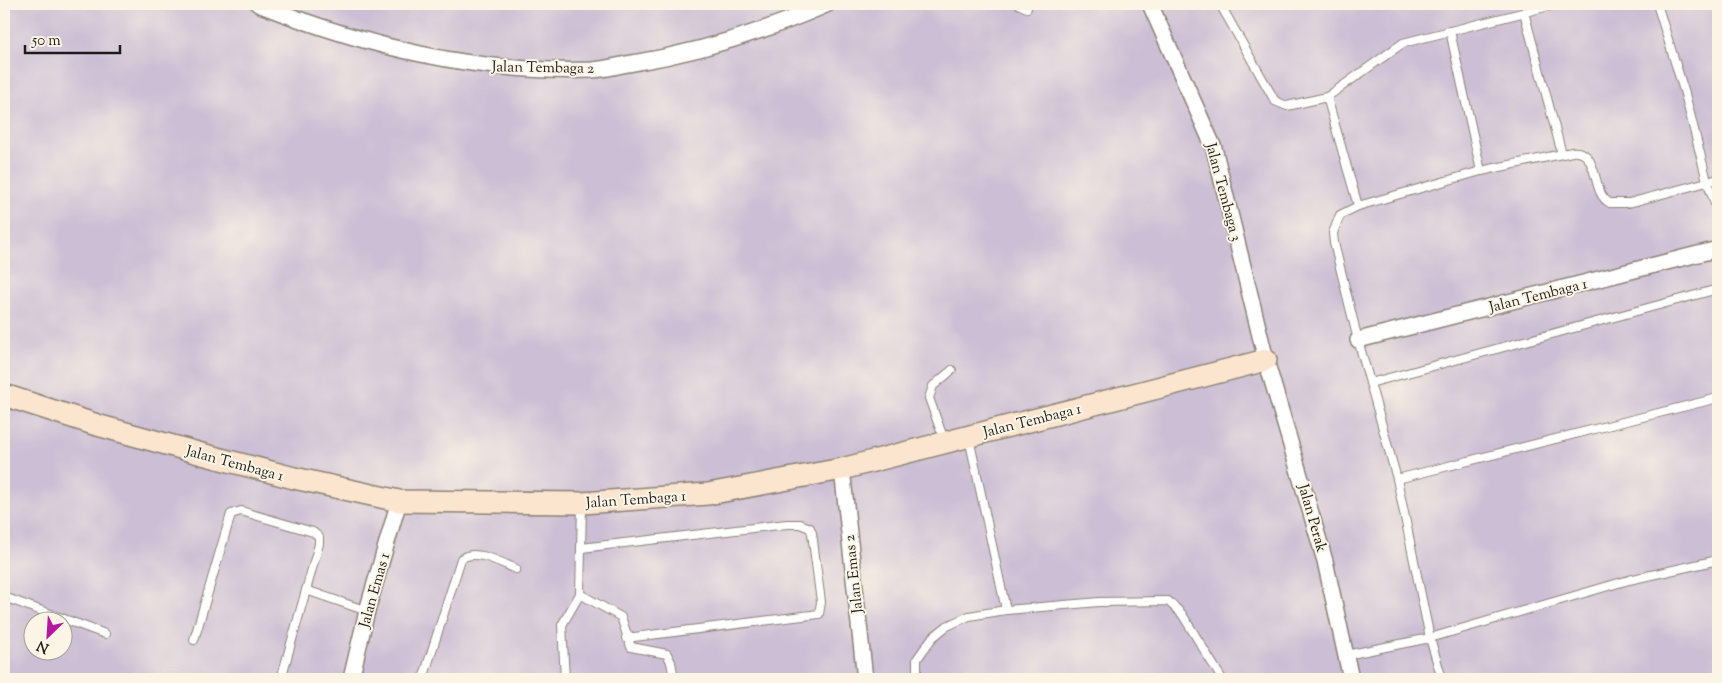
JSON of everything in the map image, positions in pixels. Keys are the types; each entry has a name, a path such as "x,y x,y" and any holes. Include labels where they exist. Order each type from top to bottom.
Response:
{"street":[{"name":"Jalan Tembaga 2","path":"258,4 306,23 366,41 446,60 512,69 594,70 665,58 736,39 828,4"},
{"name":"Jalan Tembaga 3","path":"1150,4 1214,148 1266,360"},
{"name":"Jalan Tembaga 1","path":"1358,340 1718,249"},
{"name":"Jalan Tembaga 1","path":"4,395 97,425 202,454 294,478 399,501 582,503 708,494 842,469 1266,360"},
{"name":"Jalan Perak","path":"1266,360 1325,561 1352,679"},
{"name":"Jalan Emas 2","path":"842,469 865,679"},
{"name":"Jalan Emas 1","path":"351,679 367,611 399,501"}],"lane":[{"path":"1018,4 1027,8"},
{"path":"1220,4 1275,102 1287,106 1327,98 1403,43 1557,4"},
{"path":"1658,4 1685,94 1707,181 1718,212"},
{"path":"1524,12 1562,154"},
{"path":"1450,31 1481,171"},
{"path":"1327,98 1358,206"},
{"path":"1442,679 1430,638 1396,478 1358,340 1334,243 1333,233 1340,215 1358,206 1481,171 1576,152 1584,154 1590,161 1600,194 1610,203 1629,203 1718,179"},
{"path":"1370,383 1718,289"},
{"path":"945,442 929,398 933,386 952,370"},
{"path":"1396,478 1718,398"},
{"path":"968,436 1006,610"},
{"path":"565,679 562,625 580,594 582,503"},
{"path":"194,640 230,517 234,512 241,511 316,534 319,544 281,679"},
{"path":"581,548 788,524 800,524 810,528 821,602 819,614 626,638"},
{"path":"423,679 461,560 470,556 486,557 516,569"},
{"path":"1346,655 1430,638 1629,580 1718,560"},
{"path":"306,590 367,611"},
{"path":"580,594 621,617 624,623 626,638 634,650 658,650 667,654 672,662 674,679"},
{"path":"4,597 105,634"},
{"path":"917,679 916,659 932,638 948,626 969,616 1006,610 1142,600 1168,601 1182,614 1222,679"}],"shaded area":[{"path":"4,4 1718,4 1718,679 4,679"}]}
